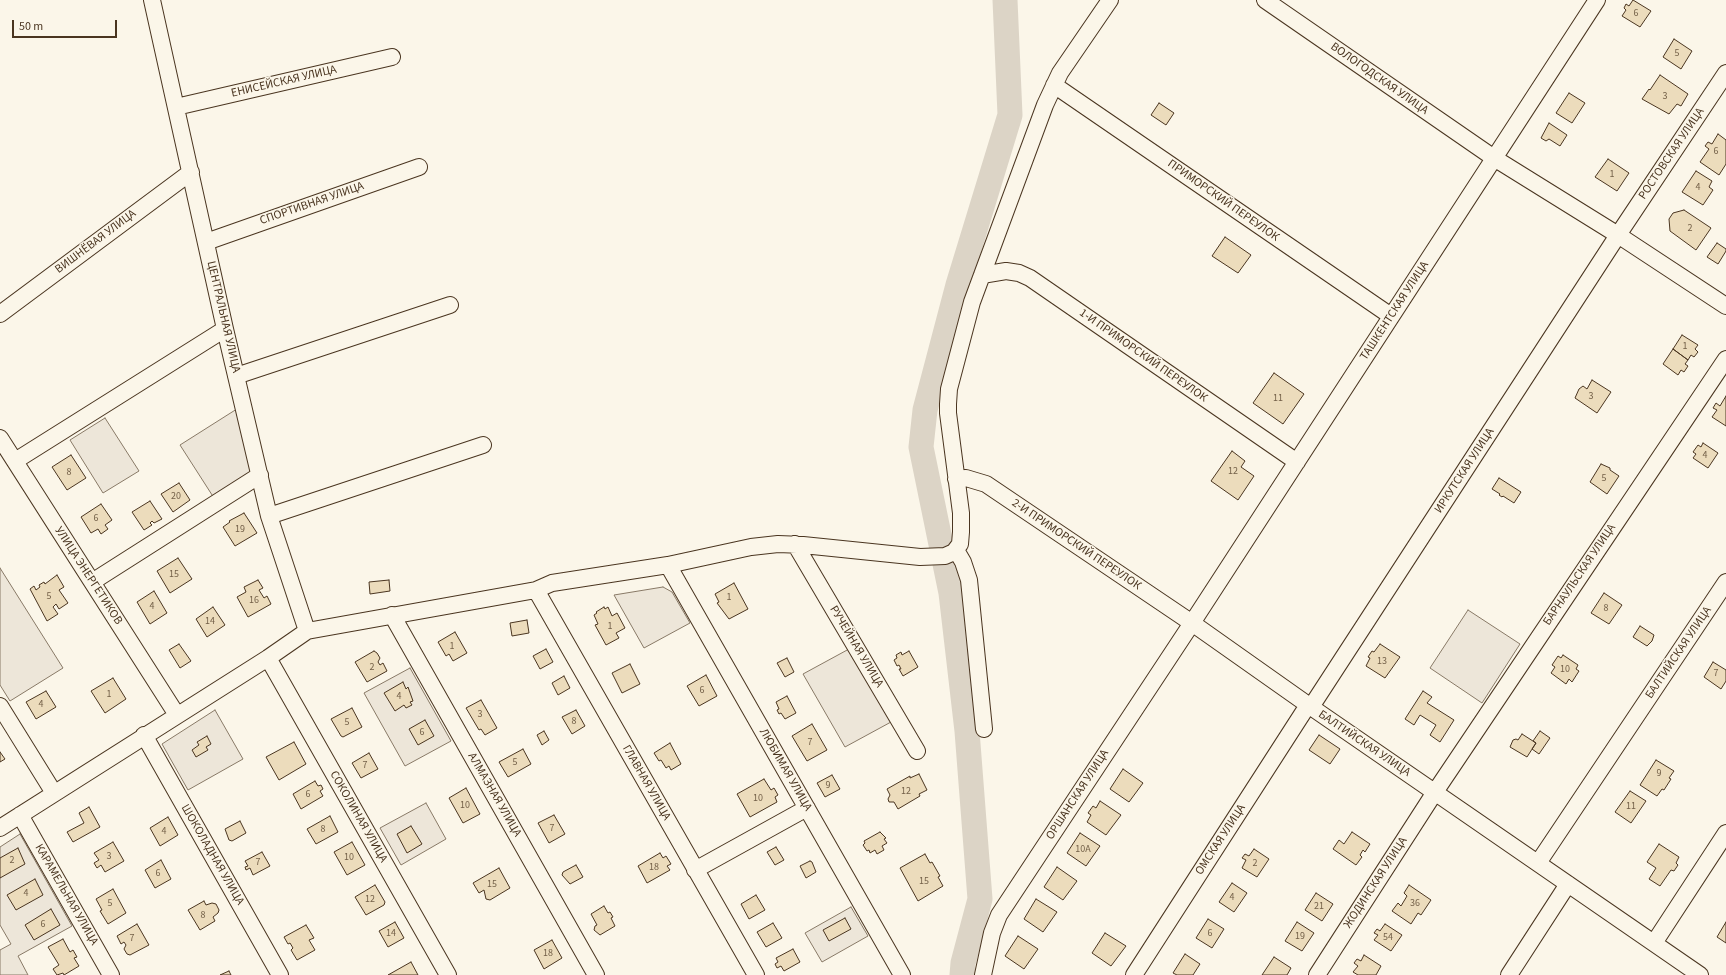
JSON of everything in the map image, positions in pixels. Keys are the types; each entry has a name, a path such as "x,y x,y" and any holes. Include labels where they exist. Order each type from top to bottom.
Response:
{"street":[{"name":"ЦЕНТРАЛЬНАЯ УЛИЦА","path":"152,0 236,376 269,516 307,631"},
{"path":"0,828 144,735 268,658 307,631 536,590 552,583 668,565 751,547 795,544 920,557 946,554 960,544 962,532 961,513 948,413 949,389 972,302 1045,105 1054,85 1110,0"},
{"name":"ВОЛОГОДСКАЯ УЛИЦА","path":"1265,0 1494,158 1618,235 1726,306"},
{"name":"ТАШКЕНТСКАЯ УЛИЦА","path":"1192,623 1597,0"},
{"name":"ЕНИСЕЙСКАЯ УЛИЦА","path":"176,107 392,57"},
{"name":"РОСТОВСКАЯ УЛИЦА","path":"1618,235 1726,73"},
{"name":"ПРИМОРСКИЙ ПЕРЕУЛОК","path":"1054,85 1391,316"},
{"name":"СПОРТИВНАЯ УЛИЦА","path":"206,242 418,167"},
{"name":"ВИШНЁВАЯ УЛИЦА","path":"1,312 191,172"},
{"name":"ИРКУТСКАЯ УЛИЦА","path":"1310,706 1618,235"},
{"name":"1-И ПРИМОРСКИЙ ПЕРЕУЛОК","path":"982,275 1006,271 1019,273 1030,278 1297,462"},
{"path":"236,376 450,305"},
{"path":"15,461 226,329"},
{"name":"БАРНАУЛЬСКАЯ УЛИЦА","path":"1435,792 1726,359"},
{"name":"УЛИЦА ЭНЕРГЕТИКОВ","path":"0,438 177,715"},
{"path":"269,516 483,445"},
{"path":"92,582 260,475"},
{"name":"2-И ПРИМОРСКИЙ ПЕРЕУЛОК","path":"956,478 966,478 986,484 1192,623"},
{"name":"РУЧЕЙНАЯ УЛИЦА","path":"795,544 917,750"},
{"path":"946,554 964,562 969,580 984,729"},
{"name":"ЛЮБИМАЯ УЛИЦА","path":"668,565 902,975"},
{"name":"БАЛТИЙСКАЯ УЛИЦА","path":"1538,863 1726,582"},
{"name":"ГЛАВНАЯ УЛИЦА","path":"536,590 756,975"},
{"name":"АЛМАЗНАЯ УЛИЦА","path":"392,615 596,975"},
{"name":"БАЛТИЙСКАЯ УЛИЦА","path":"1192,623 1654,943 1694,973"},
{"name":"ОРШАНСКАЯ УЛИЦА","path":"983,975 992,933 999,915 1192,623"},
{"name":"СОКОЛИНАЯ УЛИЦА","path":"268,658 448,975"},
{"path":"0,706 54,793"},
{"name":"ОМСКАЯ УЛИЦА","path":"1134,975 1310,706"},
{"name":"ШОКОЛАДНАЯ УЛИЦА","path":"144,735 280,975"},
{"name":"ЖОДИНСКАЯ УЛИЦА","path":"1317,975 1435,792"},
{"path":"695,870 807,808"},
{"name":"КАРАМЕЛЬНАЯ УЛИЦА","path":"20,815 111,975"},
{"path":"1654,943 1726,833"},
{"path":"1509,975 1568,884"}],"shaded area":[{"path":"240,407 254,467 248,476 214,498 180,445"},
{"path":"105,418 139,471 103,493 70,440"},
{"path":"0,568 63,668 10,701 0,685"},
{"path":"663,587 672,592 690,623 644,648 614,595"},
{"path":"1468,610 1520,644 1482,703 1430,668"},
{"path":"849,649 891,722 845,747 803,674"},
{"path":"410,668 451,741 405,766 364,693"},
{"path":"215,710 243,759 188,790 162,744"},
{"path":"426,803 446,839 401,865 380,828"},
{"path":"20,834 72,926 18,956 28,975 0,975 0,950 11,944 0,925 0,847"},
{"path":"851,907 868,936 822,962 805,933"}],"building":[{"path":"1633,0 1651,11 1640,27 1622,16 1626,10 1624,8 1626,4 1629,6"},
{"path":"1674,39 1692,51 1681,69 1663,57"},
{"path":"1660,75 1688,94 1681,106 1677,104 1669,114 1642,99"},
{"path":"1569,93 1585,103 1572,123 1556,113"},
{"path":"1159,103 1174,113 1166,125 1151,115"},
{"path":"1549,123 1567,135 1560,146 1549,139 1546,141 1541,138"},
{"path":"1718,134 1726,140 1726,164 1719,175 1700,162 1709,149 1705,146 1708,142 1712,144"},
{"path":"1608,159 1629,173 1617,191 1595,177"},
{"path":"1696,171 1712,181 1709,187 1713,190 1703,205 1682,192"},
{"path":"1684,210 1711,228 1696,250 1670,231 1669,219 1673,213"},
{"path":"1225,237 1251,255 1238,273 1212,256"},
{"path":"1717,243 1726,249 1718,264 1707,257"},
{"path":"1682,335 1698,345 1695,349 1698,352 1694,357 1691,355 1688,360 1673,349"},
{"path":"1673,349 1688,360 1685,364 1688,366 1684,372 1681,370 1678,375 1663,364"},
{"path":"1274,373 1304,394 1283,424 1253,403"},
{"path":"1592,380 1611,392 1597,413 1575,398 1579,389 1583,386 1587,389"},
{"path":"1726,396 1726,426 1712,417 1717,410 1713,408 1716,403 1720,406"},
{"path":"1703,443 1718,453 1708,468 1693,458 1696,454 1693,452 1698,445 1701,447"},
{"path":"1232,451 1245,461 1241,467 1254,476 1238,500 1211,481"},
{"path":"71,455 86,478 67,490 52,467"},
{"path":"1601,464 1610,468 1610,470 1619,476 1607,494 1590,482"},
{"path":"1499,478 1521,492 1514,503 1503,496 1502,497 1492,489"},
{"path":"179,483 190,500 173,512 161,494"},
{"path":"150,501 162,519 154,523 152,521 150,523 152,525 144,530 132,512"},
{"path":"101,504 112,520 105,525 108,529 101,534 98,529 91,533 81,517"},
{"path":"244,513 257,533 235,546 223,527 230,522 229,521"},
{"path":"178,558 192,579 170,593 157,571"},
{"path":"57,575 64,587 59,590 68,603 59,609 56,604 53,607 58,614 47,621 30,589 34,586 36,590 40,587 39,585 44,582 45,584"},
{"path":"258,580 263,588 259,590 264,598 267,596 271,604 248,617 237,597 246,592 244,587"},
{"path":"389,580 390,591 370,594 369,582"},
{"path":"734,583 748,609 729,619 717,603 719,602 715,594"},
{"path":"154,591 167,613 150,624 137,602"},
{"path":"1604,593 1622,605 1609,624 1591,613"},
{"path":"213,607 225,625 207,637 196,619"},
{"path":"604,607 605,609 608,607 612,616 617,613 625,628 616,633 619,638 606,645 595,625 598,624 594,615"},
{"path":"527,620 529,633 512,636 510,623"},
{"path":"1640,626 1654,635 1652,641 1647,646 1633,637"},
{"path":"455,632 467,653 453,661 449,654 446,656 438,642"},
{"path":"179,644 191,661 180,668 169,650"},
{"path":"1380,644 1400,657 1385,678 1366,666 1370,658 1368,657"},
{"path":"546,649 553,662 540,669 533,656"},
{"path":"374,651 380,658 378,662 380,665 383,663 387,671 367,682 355,662"},
{"path":"909,651 918,667 903,676 899,669 901,669 899,665 897,666 894,660 897,658 896,655 901,652 902,655"},
{"path":"1563,655 1578,665 1576,669 1579,671 1572,682 1569,679 1566,684 1551,673 1555,667 1552,665 1558,656 1561,658"},
{"path":"787,658 794,672 785,677 777,663"},
{"path":"1713,662 1726,670 1726,681 1721,689 1704,677"},
{"path":"630,664 640,684 622,693 612,673"},
{"path":"706,675 717,696 699,706 687,686"},
{"path":"564,676 570,688 558,695 552,683"},
{"path":"113,678 126,699 105,713 91,691"},
{"path":"403,682 406,689 408,687 413,701 410,702 412,705 406,708 404,705 395,711 384,693"},
{"path":"46,691 56,707 36,719 26,702"},
{"path":"1423,691 1432,697 1427,703 1454,720 1440,742 1430,735 1436,725 1420,715 1414,725 1405,719"},
{"path":"787,696 796,713 785,719 781,713 779,714 777,710 779,709 776,702"},
{"path":"481,700 497,728 485,735 481,729 479,730 466,708"},
{"path":"352,708 362,727 343,737 331,719"},
{"path":"576,710 585,726 572,734 562,717"},
{"path":"425,720 434,736 418,745 409,729"},
{"path":"812,724 827,750 807,761 792,736"},
{"path":"544,731 549,740 542,745 537,735"},
{"path":"1540,731 1550,738 1539,754 1532,749 1536,743 1533,741"},
{"path":"1522,734 1536,743 1527,757 1510,747 1513,740 1518,740"},
{"path":"1319,735 1340,749 1330,764 1309,750"},
{"path":"207,736 211,744 206,747 208,750 196,757 192,750 199,745 197,742"},
{"path":"294,742 306,764 279,780 266,757"},
{"path":"670,743 681,764 671,770 669,766 666,768 661,760 659,761 654,753"},
{"path":"523,749 531,764 508,777 499,762"},
{"path":"0,752 5,759 0,762"},
{"path":"369,753 378,769 361,778 352,763"},
{"path":"1656,760 1674,771 1664,790 1662,789 1657,796 1640,785"},
{"path":"1123,769 1143,783 1129,802 1110,789"},
{"path":"919,774 927,790 898,809 894,802 889,802 888,799 890,795 887,789 910,776 910,778"},
{"path":"832,775 840,789 825,797 817,783"},
{"path":"764,779 771,790 774,788 778,795 775,797 777,802 750,817 737,794"},
{"path":"315,781 318,786 321,785 323,789 320,791 323,796 301,809 293,794"},
{"path":"466,788 480,814 463,823 449,798"},
{"path":"1630,791 1646,801 1631,823 1615,812"},
{"path":"1100,801 1121,815 1106,835 1087,822 1091,815 1088,813 1093,806 1096,808"},
{"path":"89,807 100,827 73,842 67,832 84,823 79,813"},
{"path":"554,815 565,834 549,843 538,823"},
{"path":"330,816 338,832 316,844 307,829"},
{"path":"168,817 178,835 160,846 150,828"},
{"path":"240,821 246,833 232,841 229,840 225,829"},
{"path":"411,826 422,844 407,853 397,834"},
{"path":"880,832 886,838 884,839 887,843 882,846 884,850 877,854 875,850 870,853 869,850 867,851 863,845 865,843 864,841"},
{"path":"1352,832 1370,844 1365,852 1363,850 1360,855 1362,857 1356,865 1333,849 1339,840 1344,844"},
{"path":"1080,833 1100,846 1086,866 1067,853"},
{"path":"113,842 124,861 105,872 101,865 97,868 94,863 99,860 94,853"},
{"path":"352,842 365,865 347,875 334,852"},
{"path":"1659,844 1679,857 1676,863 1678,865 1674,871 1671,870 1660,886 1649,879 1656,868 1647,862"},
{"path":"776,847 784,860 775,865 767,852"},
{"path":"18,848 25,864 0,878 0,858"},
{"path":"1254,849 1269,859 1257,877 1242,868 1246,860 1242,858 1245,854 1249,856"},
{"path":"262,852 270,866 253,875 250,868 246,870 245,867 248,866 245,861"},
{"path":"660,853 663,858 666,856 671,864 667,866 670,870 647,883 638,866"},
{"path":"925,854 930,863 932,862 940,876 938,877 943,886 918,901 900,868"},
{"path":"161,860 171,879 155,888 145,870"},
{"path":"810,861 812,862 816,872 806,878 800,866"},
{"path":"576,865 583,877 570,884 562,875 563,872"},
{"path":"1057,867 1077,881 1063,900 1044,887"},
{"path":"499,868 510,888 490,900 486,899 484,890 479,893 473,883"},
{"path":"35,879 43,895 16,910 7,895"},
{"path":"1232,883 1247,893 1234,912 1219,902"},
{"path":"375,885 385,902 384,905 366,915 355,897"},
{"path":"1409,885 1431,900 1421,915 1418,913 1411,924 1392,911 1398,903 1401,906 1407,896 1404,893"},
{"path":"113,889 126,913 108,924 100,911 102,910 96,899"},
{"path":"1316,893 1333,904 1322,921 1305,910"},
{"path":"756,895 765,910 749,919 741,904"},
{"path":"1036,899 1057,912 1043,932 1024,919"},
{"path":"204,901 206,905 212,903 216,904 219,910 213,917 215,921 200,930 188,910"},
{"path":"604,906 608,913 610,912 613,917 611,918 615,926 600,935 594,930 595,926 597,925 591,914"},
{"path":"51,909 60,925 34,940 25,925"},
{"path":"845,918 851,929 829,941 823,930"},
{"path":"1208,919 1224,929 1212,948 1196,938"},
{"path":"395,922 404,938 388,947 379,931"},
{"path":"1297,922 1314,933 1302,951 1285,941"},
{"path":"1726,922 1726,943 1717,937"},
{"path":"773,923 782,938 766,947 757,932"},
{"path":"137,924 149,945 130,955 127,954 124,949 126,945 124,942 121,944 117,936"},
{"path":"1385,924 1402,935 1391,951 1374,940 1378,935 1374,933 1377,929 1380,931"},
{"path":"306,925 314,938 309,940 315,950 297,960 291,950 293,948 290,943 288,944 284,937"},
{"path":"1105,933 1126,946 1111,966 1092,953"},
{"path":"1018,936 1038,949 1024,969 1005,956"},
{"path":"63,939 70,952 73,950 77,957 74,958 79,966 64,975 63,973 57,975 53,969 59,965 48,947"},
{"path":"552,940 562,958 544,969 534,950"},
{"path":"793,949 800,962 784,971 781,966 777,968 775,964 778,962 776,958"},
{"path":"1185,954 1200,964 1193,975 1177,975 1173,973"},
{"path":"1364,955 1381,966 1376,975 1358,975 1353,972 1358,966 1354,963 1357,959 1361,961"},
{"path":"1274,957 1291,968 1287,975 1262,975"},
{"path":"411,962 418,975 388,975"},
{"path":"229,971 231,975 220,975"}],"waterway":[{"path":"962,975 963,963 980,899 967,731 951,593 921,447 925,410 958,285 1010,115 1005,0"}]}
